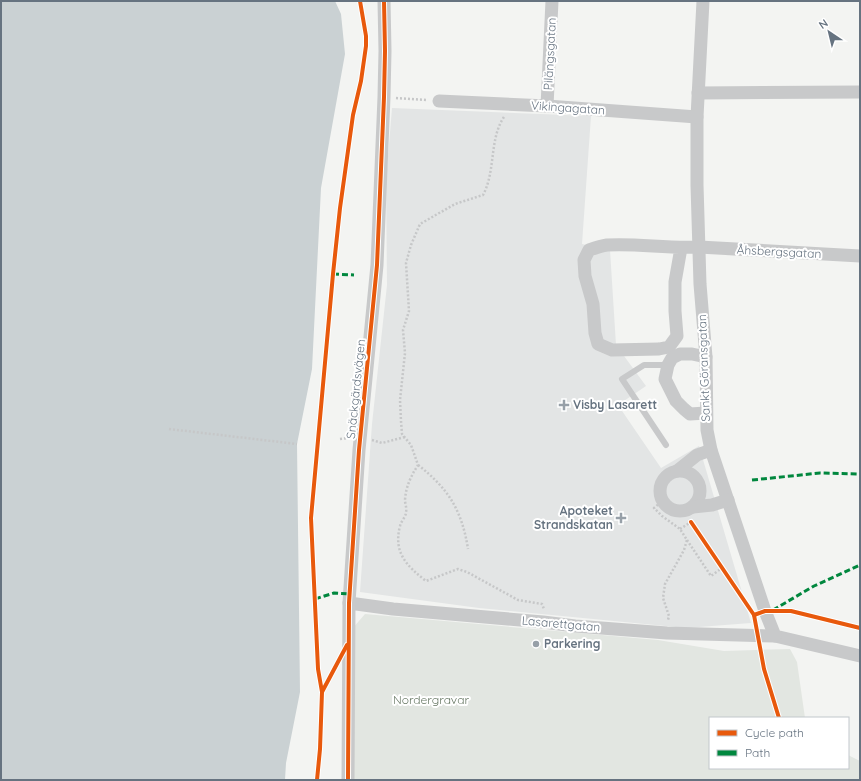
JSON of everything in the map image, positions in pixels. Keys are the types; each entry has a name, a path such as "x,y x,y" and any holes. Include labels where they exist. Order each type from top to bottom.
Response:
{"street":[{"name":"Snäckgärdsvägen","path":"348,780 349,603 359,450 377,265 384,97 384,1"},
{"name":"Pilängsgatan","path":"547,106 552,1"},
{"name":"Sankt Göransgatan","path":"703,1 697,117 700,284 706,357 707,430 711,450 764,611 775,636"},
{"path":"698,92 860,92"},
{"name":"Vikingagatan","path":"439,101 547,106 697,117"},
{"name":"Åhsbergsgatan","path":"681,248 675,282 677,336 669,347 659,349 612,350 598,344 595,333 593,304 585,276 584,260 589,250 606,245 612,245 681,248 699,247 860,256"},
{"path":"706,357 692,354 680,354 672,358 668,365 664,379 676,402 690,414 706,413"},
{"path":"711,450 697,455 677,471 665,476 659,488 661,502 676,512 685,511 693,507 712,505 728,500"},
{"path":"677,471 687,472 696,478 700,488 699,498 693,507"},
{"name":"Lasarettgatan","path":"349,603 393,609 576,626 667,633 775,636"},
{"path":"775,636 860,656"}],"lane":[{"path":"666,446 622,379 644,365 668,365"}],"path":[{"path":"384,97 439,101"},
{"path":"468,549 459,513 442,487 432,476 418,465 411,445 402,434 400,400 405,353 402,330 410,311 406,263 411,245 420,224 455,204 483,196 488,186 498,126 515,105"},
{"path":"169,429 297,444"},
{"path":"418,465 406,490 406,512 400,526 398,539 399,551 403,559 412,570 426,581 458,569 467,572 518,600 542,604 544,608 543,622"},
{"path":"661,502 654,508 680,529 711,576 722,568"},
{"path":"680,529 691,522 695,528"},
{"path":"667,633 669,616 663,598 665,584 684,550 686,540"},
{"path":"718,563 727,574"}],"shaded area":[{"path":"1,1 335,1 341,14 345,54 321,188 312,369 297,444 300,692 286,763 285,780 1,780"},
{"name":"Visby Lasarett","path":"392,108 591,116 582,244 610,250 616,345 646,386 618,405 661,468 699,446 751,623 686,628 479,608 360,592 372,424 387,285 386,181"}],"green space":[{"name":"Nordergravar","path":"365,614 658,640 724,651 790,649 797,662 805,717 709,717 709,769 849,769 849,756 860,761 860,780 352,780 352,629"}],"marked path":[{"path":"333,274 354,275"},
{"path":"752,480 820,473 860,474"},
{"path":"773,610 814,586 860,565"},
{"path":"315,599 334,593 349,594"}],"cycle path":[{"path":"317,780 320,749 322,692 318,669 311,518 340,208 353,115 361,81 366,46 366,36 360,1"},
{"path":"348,780 349,603 359,450 377,265 384,97 384,1"},
{"path":"691,522 754,615 764,669 779,717"},
{"path":"754,615 765,611 791,611 860,628"},
{"path":"322,692 347,645"}],"place":[{"name":"Visby Lasarett","path":"564,405"},
{"name":"Apoteket Strandskatan","path":"621,518"},
{"name":"Parkering","path":"536,644"}]}
